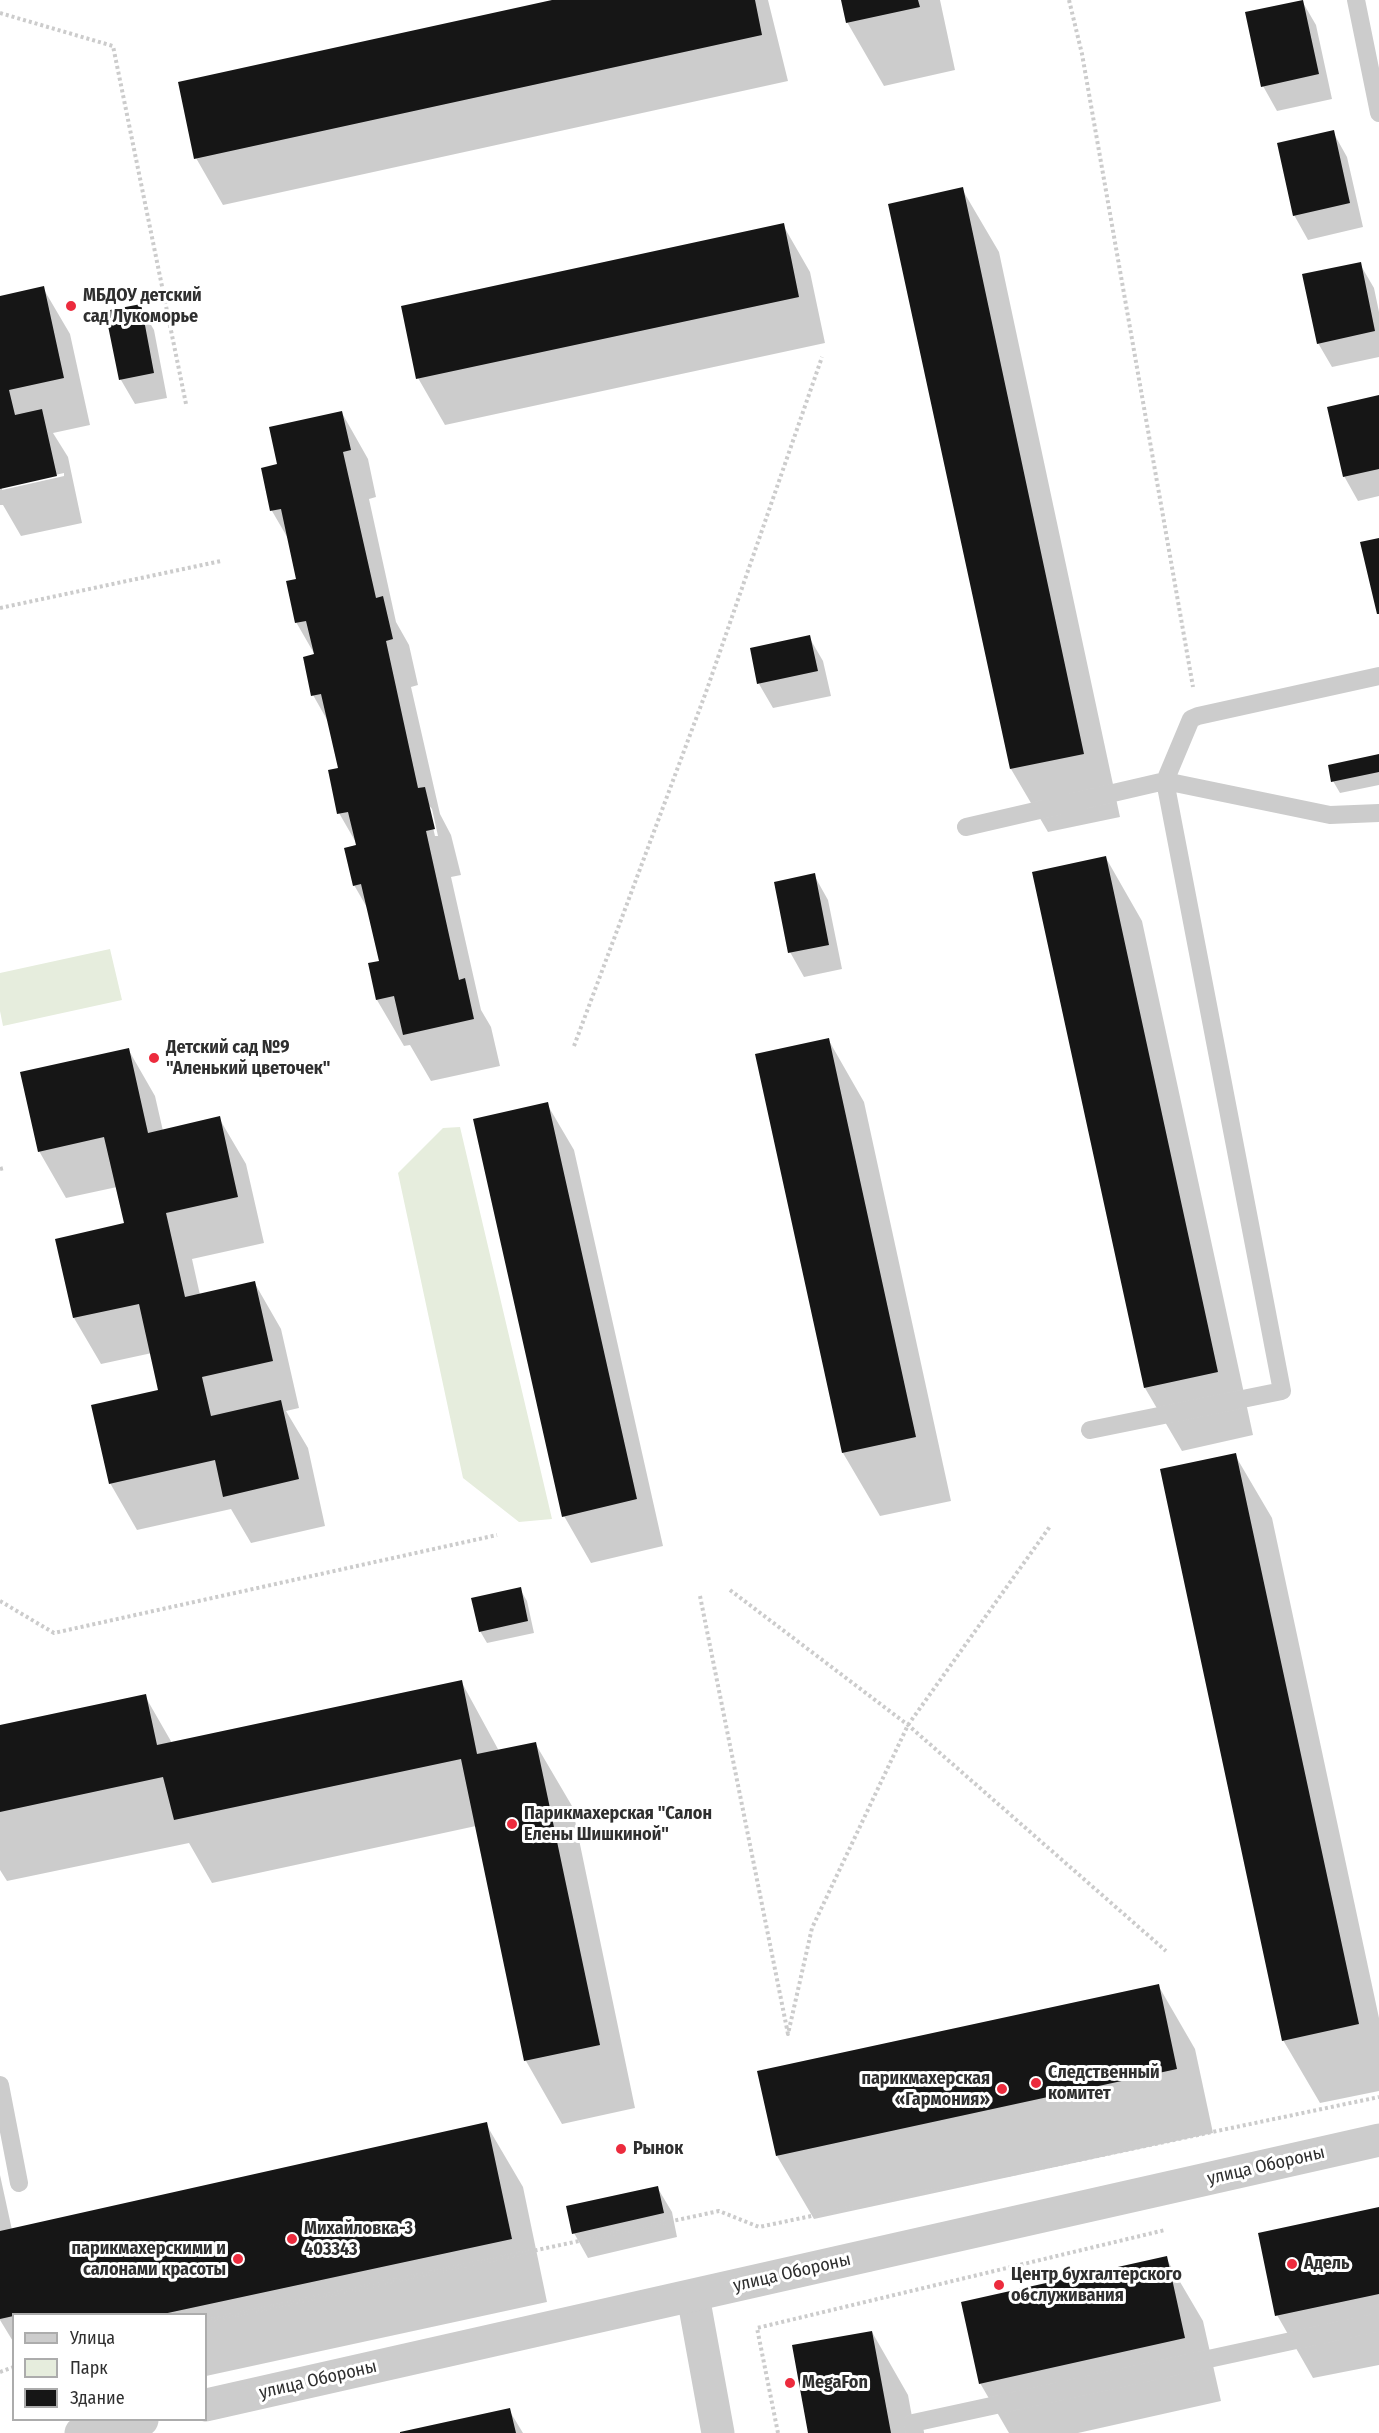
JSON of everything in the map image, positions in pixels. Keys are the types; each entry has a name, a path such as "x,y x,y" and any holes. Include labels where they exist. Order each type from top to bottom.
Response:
{"street":[{"name":"улица Обороны","path":"207,2405 1379,2140"},
{"path":"693,2296 718,2433"},
{"path":"81,2433 137,2421"}],"lane":[{"path":"1356,0 1379,113"},
{"path":"1090,1430 1282,1391 1165,781 1191,719 1379,676"},
{"path":"966,826 1165,781 1330,816 1379,813"},
{"path":"0,2085 19,2184"},
{"path":"915,2433 913,2423 1379,2322"}],"path":[{"path":"1069,0 1082,54 1198,716"},
{"path":"0,13 113,46 186,404"},
{"path":"574,1046 706,692 822,357"},
{"path":"0,608 221,561"},
{"path":"700,1596 788,2034 812,1928 908,1725 1052,1525"},
{"path":"0,1601 54,1633 497,1535"},
{"path":"730,1590 908,1725 1166,1951"},
{"path":"207,2321 719,2211 759,2227 1379,2097"},
{"path":"778,2433 757,2328 1172,2228"}],"green space":[{"path":"110,949 122,1000 3,1026 0,1011 0,973"},
{"path":"460,1127 552,1519 519,1522 463,1478 398,1173 443,1128"}],"building":[{"path":"552,0 755,0 762,35 194,159 178,82"},
{"path":"841,0 918,0 920,7 846,23"},
{"path":"1303,0 1319,74 1261,87 1245,12"},
{"path":"1334,130 1350,203 1293,216 1277,143"},
{"path":"963,187 1084,754 1010,769 888,204"},
{"path":"784,223 799,297 416,379 401,306"},
{"path":"1361,262 1375,331 1317,344 1302,274"},
{"path":"44,286 64,378 9,390 15,415 42,409 57,476 0,489 0,296"},
{"path":"141,304 154,373 119,380 105,311"},
{"path":"1379,395 1379,469 1343,477 1327,407"},
{"path":"342,411 351,450 343,452 376,598 383,596 393,639 386,641 418,788 425,787 435,829 426,831 459,980 465,978 474,1019 403,1035 394,996 376,1000 368,963 379,961 361,884 353,886 344,848 356,845 348,812 337,814 328,770 338,768 321,694 311,696 303,657 314,654 306,621 295,623 286,581 296,579 281,509 270,511 261,468 277,464 269,427"},
{"path":"1379,538 1379,614 1377,614 1360,542"},
{"path":"810,635 818,671 757,684 750,648"},
{"path":"1379,754 1379,772 1331,782 1328,765"},
{"path":"1106,856 1218,1372 1144,1388 1032,872"},
{"path":"815,873 829,945 788,953 774,882"},
{"path":"829,1038 916,1437 842,1453 755,1054"},
{"path":"129,1048 148,1133 220,1116 238,1197 166,1213 185,1297 255,1281 273,1361 202,1377 211,1416 281,1400 299,1479 223,1497 215,1460 109,1484 91,1405 158,1390 139,1304 73,1318 55,1239 124,1223 104,1137 38,1152 20,1072"},
{"path":"548,1102 637,1499 562,1517 473,1119"},
{"path":"1236,1453 1359,2024 1282,2041 1160,1469"},
{"path":"521,1587 528,1621 479,1632 471,1598"},
{"path":"462,1680 477,1754 536,1742 600,2045 524,2061 461,1759 174,1820 163,1777 0,1812 0,1725 146,1694 157,1745"},
{"path":"1159,1984 1177,2069 776,2156 757,2071"},
{"path":"487,2122 512,2239 168,2313 12,2313 12,2316 0,2319 0,2231"},
{"path":"658,2186 664,2213 572,2234 566,2206"},
{"path":"1379,2207 1379,2294 1275,2316 1258,2233"},
{"path":"1167,2256 1185,2338 979,2384 961,2302"},
{"path":"872,2331 891,2433 808,2433 792,2345"},
{"path":"510,2408 516,2433 400,2433 400,2432"}],"place":[{"name":"МБДОУ детский сад Лукоморье","path":"71,306"},
{"name":"Детский сад №9 \"Аленький цветочек\"","path":"154,1058"},
{"name":"Парикмахерская \"Салон Елены Шишкиной\"","path":"512,1824"},
{"name":"Следственный комитет","path":"1036,2083"},
{"name":"парикмахерская «Гармония»","path":"1002,2089"},
{"name":"Рынок","path":"621,2149"},
{"name":"Михайловка-3 403343","path":"292,2239"},
{"name":"парикмахерскими и салонами красоты","path":"238,2259"},
{"name":"Адель","path":"1292,2264"},
{"name":"Центр бухгалтерского обслуживания","path":"999,2285"},
{"name":"MegaFon","path":"790,2383"}]}
